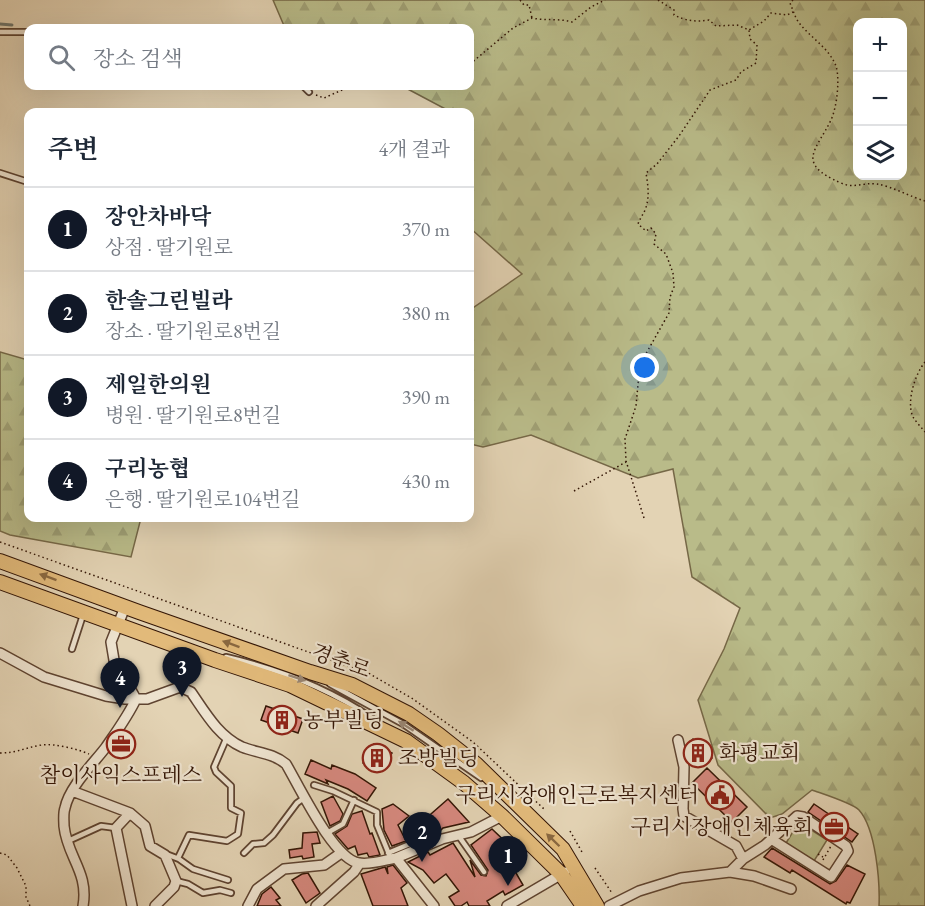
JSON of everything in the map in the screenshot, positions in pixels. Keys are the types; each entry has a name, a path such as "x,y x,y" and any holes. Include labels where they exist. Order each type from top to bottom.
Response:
{"main road":[{"name":"경춘로","path":"0,561 309,672 352,684 409,714 476,764 505,795 563,849 597,906"},
{"name":"경춘로","path":"0,582 290,685 406,741 464,783 502,816 561,874 583,906"}],"street":[{"path":"125,607 111,642 114,660 136,699"},
{"path":"0,653 44,677 106,696 153,698 176,688 186,688 214,726 227,737 244,747 270,754 282,761 341,853 360,863 392,857 442,839 471,832 502,816"},
{"path":"83,906 85,892 81,873 64,826 64,807 72,791 98,758 136,699"},
{"path":"678,740 684,763 684,816 736,846 742,859"},
{"path":"72,791 130,813 145,826 149,844 152,848 164,853 176,881 174,887 155,906"},
{"path":"130,813 116,828 132,906"},
{"path":"730,872 742,859 765,845 771,839 799,815 848,849 835,875 831,877 771,839"},
{"path":"248,906 257,890 284,869 324,865 341,853"},
{"path":"392,857 434,906"},
{"path":"316,906 354,872 360,863"},
{"path":"507,906 575,867"},
{"path":"609,906 639,891 681,878 730,872 754,876 791,889"}],"lane":[{"path":"0,32 24,32"},
{"path":"0,172 24,181"},
{"path":"72,649 84,612"},
{"path":"178,858 189,835 227,841 238,834 241,813 231,807 231,786 216,772 214,767 227,737"},
{"path":"314,785 333,791 377,812 377,825 392,857 417,841"},
{"path":"244,852 253,844 266,842 297,803 306,797"},
{"path":"327,833 343,824 354,800"},
{"path":"68,841 101,826 116,828"},
{"path":"458,835 484,872"},
{"path":"164,853 178,858 193,869 228,880"},
{"path":"176,881 188,884 203,893 218,890 231,893"}],"path":[{"path":"519,0 524,5 528,5 532,18"},
{"path":"474,61 513,28 532,18 563,19 572,22 591,7 605,0"},
{"path":"658,0 674,10 674,15 683,20 698,22 709,20 716,26 737,25 749,30"},
{"path":"793,0 790,3 798,22 827,52 836,65 838,83 832,118 813,149 815,165 825,175 850,187 877,184 925,201"},
{"path":"749,30 764,21 771,13 787,15 794,11"},
{"path":"644,518 626,461 625,439 636,406 639,374 644,359 669,313 670,297 674,287 673,273 666,254 654,244 656,234 651,228 646,231 639,224 641,215 645,211 649,191 646,173 657,164 679,136 710,90 736,80 741,72 756,63 757,45 750,39 749,30"},
{"path":"309,92 324,98 342,90"},
{"path":"925,362 918,371 912,399 912,415 925,432"},
{"path":"574,491 626,461"},
{"path":"0,753 22,751 44,745 80,750 98,758"},
{"path":"570,831 582,852"},
{"path":"817,868 836,839"},
{"path":"0,853 7,855 17,868 26,886 26,897 30,906"},
{"path":"818,854 824,858"},
{"path":"594,868 619,902"}],"green space":[{"path":"273,0 925,0 925,906 879,906 878,870 873,842 865,819 855,807 812,790 782,814 770,818 718,765 698,700 724,649 740,608 692,577 673,469 638,478 531,435 483,447 474,445 474,307 522,274 474,232 474,108 443,108 410,90 474,90 474,24 283,24"},
{"path":"0,352 24,359 24,522 140,522 131,557 10,535 0,531"},
{"path":"799,822 827,840 814,861 786,843"}],"building":[{"name":"농부빌딩","path":"266,706 303,719 298,733 261,720"},
{"name":"화평교회","path":"693,739 712,758 703,766 687,750 686,746"},
{"name":"조방빌딩","path":"374,744 392,753 386,763 374,769 363,763"},
{"path":"311,760 331,769 332,765 355,774 376,788 367,801 348,789 326,780 328,784 305,774"},
{"name":"구리시장애인근로복지센터","path":"707,768 747,807 732,822 692,783"},
{"path":"333,796 343,814 340,821 330,826 321,802"},
{"path":"448,799 469,822 443,828 437,834 423,821"},
{"path":"393,804 409,816 398,825 406,841 392,846 384,830 382,809"},
{"path":"814,804 858,834 852,842 808,812"},
{"path":"362,811 380,855 369,857 367,853 358,855 355,846 348,849 335,834 347,826 352,814"},
{"path":"492,829 512,848 505,854 523,885 505,895 503,891 487,901 490,906 469,906 467,902 461,906 455,906 449,897 459,891 446,874 434,883 423,870 408,862 428,852 430,855 453,843 475,877 470,860 481,875 486,876 488,870 471,845"},
{"path":"317,832 320,843 312,844 314,857 290,858 289,850 302,848 303,833"},
{"path":"772,848 830,884 836,881 847,865 865,874 850,903 846,904 792,870 790,873 764,857"},
{"path":"393,865 407,883 401,888 408,906 373,906 361,874 385,867 388,874 387,867"},
{"path":"308,873 320,893 306,903 292,880"},
{"path":"271,887 280,898 276,900 281,906 257,906 262,894"}],"waterway":[{"path":"0,24 12,25"}],"place":[{"name":"제일한의원","path":"182,697"},
{"name":"구리농협","path":"120,708"},
{"name":"농부빌딩","path":"282,720"},
{"name":"참이사익스프레스","path":"121,744"},
{"name":"화평교회","path":"698,753"},
{"name":"조방빌딩","path":"377,758"},
{"name":"구리시장애인근로복지센터","path":"720,795"},
{"name":"구리시장애인체육회","path":"834,827"},
{"name":"한솔그린빌라","path":"422,862"},
{"name":"장안차바닥","path":"508,886"}]}
